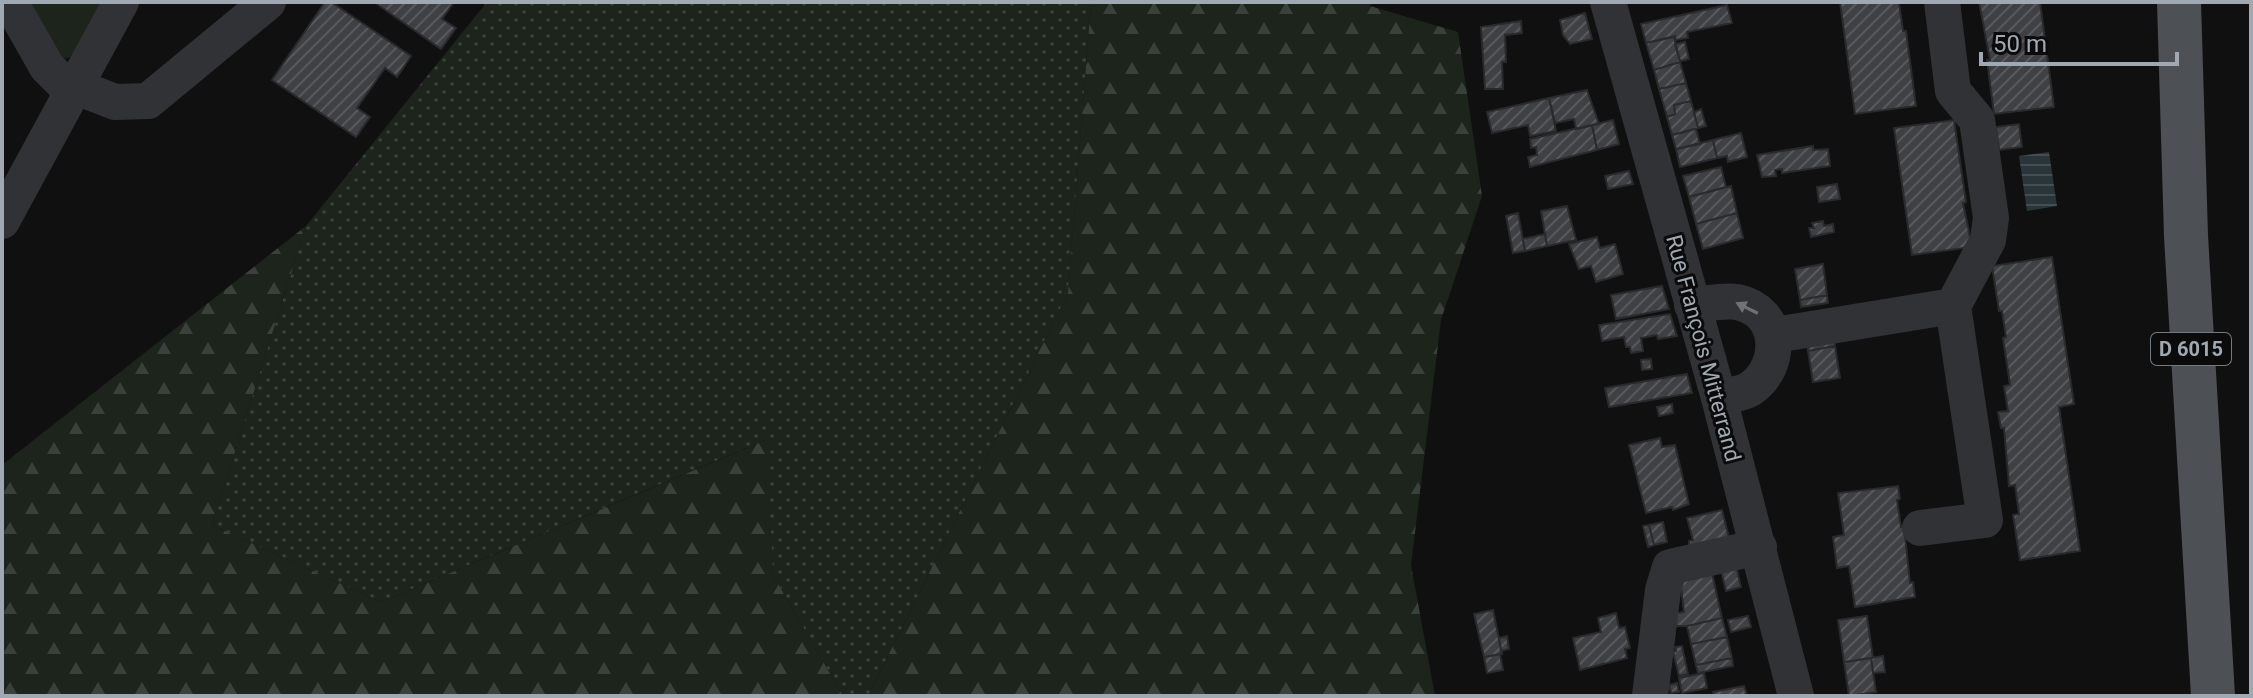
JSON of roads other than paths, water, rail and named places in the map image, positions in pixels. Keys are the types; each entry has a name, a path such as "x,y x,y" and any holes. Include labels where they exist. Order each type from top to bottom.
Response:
{"main road":[{"name":"D 6015","path":"2179,2 2186,236 2213,696"}],"street":[{"path":"10,2 47,67 61,81 115,102 148,101 268,2"},
{"path":"2,221 121,2"},
{"name":"Rue François Mitterrand","path":"1608,2 1719,398 1796,696"},
{"path":"1920,528 1985,520 1953,306 1988,240 1991,218 1977,120 1953,91 1942,2"},
{"path":"1692,305 1736,302 1752,308 1764,318 1775,335 1765,375 1748,390 1719,398"},
{"path":"1775,335 1953,306"},
{"path":"1650,696 1663,590 1670,567 1759,547"}]}
